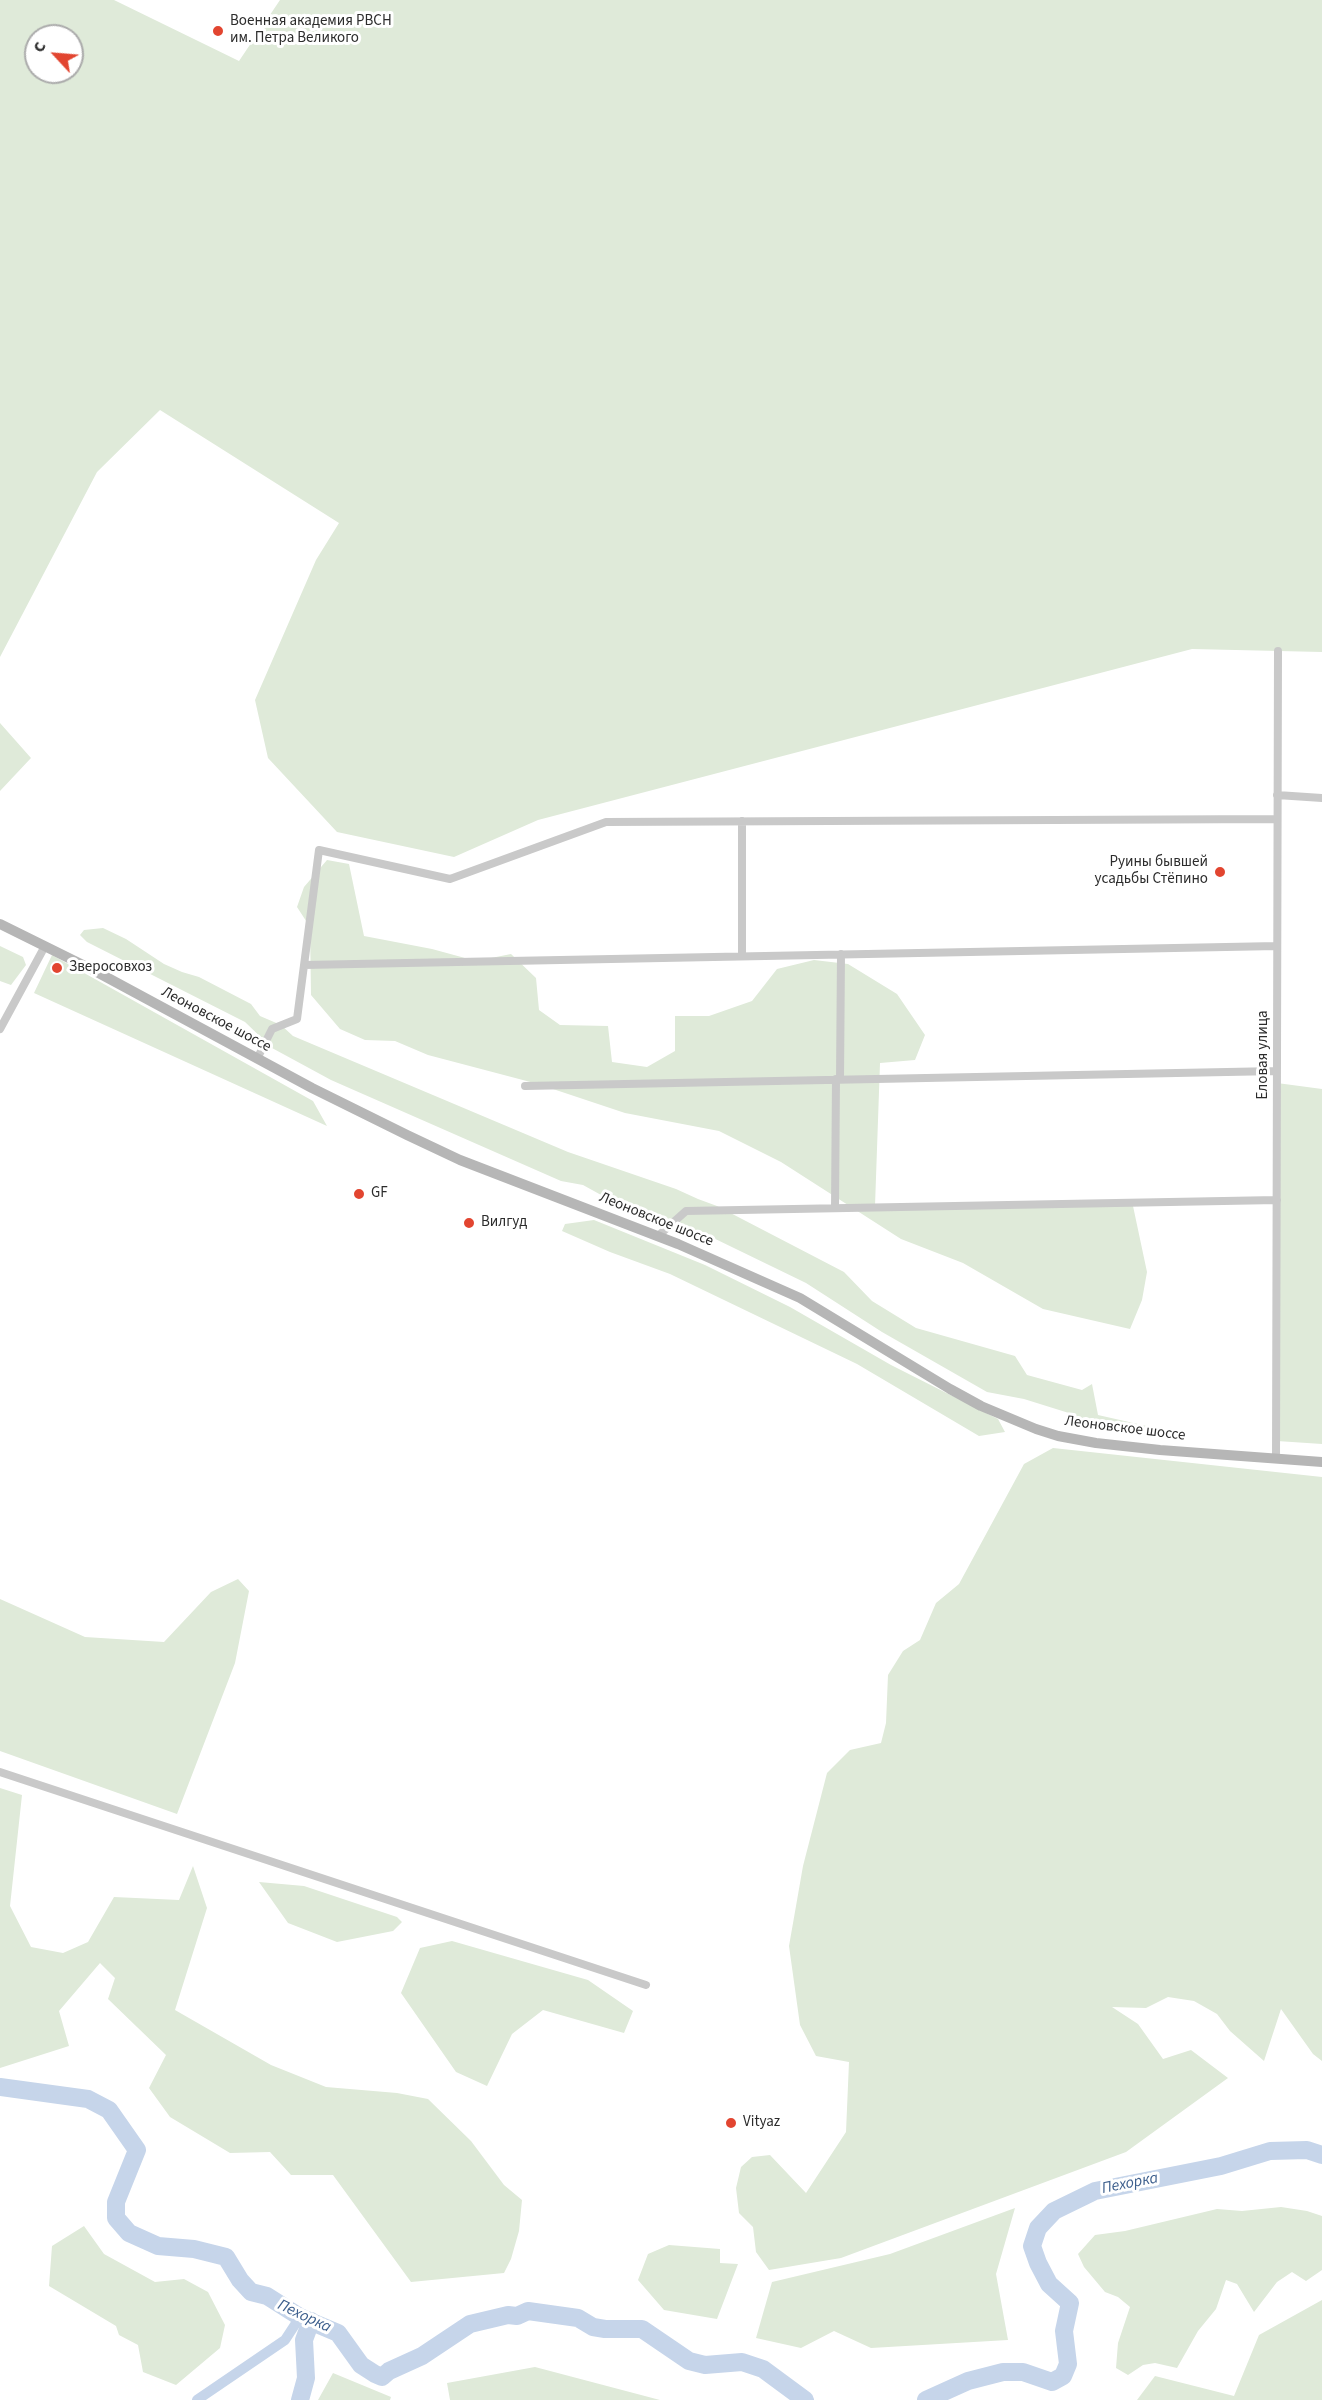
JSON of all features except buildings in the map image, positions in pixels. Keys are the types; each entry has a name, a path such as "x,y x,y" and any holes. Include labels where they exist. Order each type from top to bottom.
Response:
{"main road":[{"name":"Леоновское шоссе","path":"0,924 256,1059 460,1160 658,1236 800,1298 950,1389 981,1406 1036,1429 1058,1436 1096,1443 1322,1462"}],"street":[{"name":"Еловая улица","path":"1276,1459 1278,651"},
{"path":"1277,795 1322,798"},
{"path":"256,1059 272,1029 297,1019 319,850 450,879 606,822 1277,819"},
{"path":"742,821 742,956"},
{"path":"0,1029 45,946"},
{"path":"304,965 1277,946"},
{"path":"835,1208 841,954"},
{"path":"525,1086 1277,1071"},
{"path":"658,1236 686,1211 1277,1200"},
{"path":"0,1772 646,1985"}],"green space":[{"path":"0,0 114,0 239,61 280,0 1322,0 1322,652 1192,649 538,820 454,857 337,832 268,758 255,700 316,560 339,523 160,410 97,472 0,657"},
{"path":"0,723 31,758 0,791"},
{"path":"327,860 349,864 364,936 432,949 476,961 511,954 536,978 539,1010 560,1025 608,1026 612,1062 647,1067 675,1051 675,1016 709,1016 752,1001 777,969 814,960 848,964 897,994 925,1035 915,1060 880,1063 875,1206 1133,1206 1147,1272 1142,1300 1130,1329 1043,1309 963,1263 901,1239 781,1162 719,1131 625,1113 538,1084 428,1055 395,1041 365,1040 340,1029 311,995 310,927 297,907 304,887"},
{"path":"103,928 126,939 164,964 199,977 251,1004 260,1016 281,1025 293,1036 568,1152 676,1189 717,1206 844,1272 872,1301 916,1328 1015,1356 1027,1375 1082,1390 1092,1384 1098,1415 1151,1427 1154,1435 1077,1425 1072,1414 1024,1399 987,1392 882,1332 806,1283 703,1233 653,1220 583,1185 561,1181 331,1080 272,1048 245,1022 87,942 80,935 84,930"},
{"path":"0,946 23,957 26,965 11,985 0,981"},
{"path":"52,955 313,1101 327,1126 34,993"},
{"path":"1277,1083 1322,1089 1322,1444 1277,1441"},
{"path":"594,1220 705,1265 790,1307 891,1365 998,1419 1005,1432 979,1436 857,1364 670,1274 562,1231 565,1224"},
{"path":"1053,1448 1322,1477 1322,2061 1313,2054 1281,2009 1264,2061 1230,2031 1217,2014 1194,2001 1168,1997 1146,2008 1112,2007 1138,2024 1163,2059 1191,2050 1228,2078 1126,2152 841,2258 769,2270 756,2252 753,2227 739,2213 736,2188 741,2167 752,2157 770,2155 806,2193 846,2132 849,2062 816,2056 800,2025 789,1946 803,1866 827,1773 850,1750 881,1743 886,1723 888,1675 903,1651 920,1640 936,1603 959,1584 1024,1464"},
{"path":"238,1579 249,1591 235,1663 177,1814 0,1751 0,1599 85,1637 164,1642 211,1592"},
{"path":"0,1788 22,1795 10,1906 31,1947 63,1953 88,1942 114,1897 179,1900 193,1866 207,1908 175,2010 271,2065 326,2087 397,2093 428,2099 471,2141 504,2185 522,2200 519,2231 511,2259 504,2273 411,2282 333,2175 291,2175 270,2152 230,2153 170,2117 149,2088 166,2055 108,1999 115,1978 100,1963 59,2011 69,2046 0,2068"},
{"path":"259,1882 304,1886 397,1917 402,1922 393,1931 337,1942 288,1923"},
{"path":"452,1941 588,1980 633,2011 624,2033 543,2010 512,2034 487,2086 456,2072 401,1993 420,1948"},
{"path":"1281,2207 1322,2216 1322,2270 1306,2281 1292,2272 1277,2282 1254,2312 1237,2284 1226,2280 1216,2309 1198,2331 1177,2368 1155,2363 1143,2365 1128,2375 1116,2368 1118,2343 1130,2307 1118,2297 1105,2292 1084,2267 1078,2254 1095,2235 1125,2231 1217,2209 1242,2211"},
{"path":"1015,2208 996,2274 1008,2340 871,2348 834,2331 801,2348 756,2338 772,2282 890,2254"},
{"path":"84,2226 104,2254 155,2282 184,2279 208,2292 225,2325 220,2348 176,2385 143,2372 138,2345 119,2335 116,2326 49,2286 52,2246"},
{"path":"669,2245 720,2249 720,2263 738,2264 717,2319 664,2310 638,2280 648,2254"},
{"path":"1322,2300 1322,2400 1137,2400 1155,2376 1234,2396 1259,2335"},
{"path":"535,2367 660,2400 450,2400 447,2383"},
{"path":"333,2373 391,2397 390,2400 318,2400"}],"waterway":[{"name":"Пехорка","path":"0,2087 88,2099 109,2110 137,2150 116,2202 116,2218 129,2233 158,2246 194,2249 226,2257 240,2280 251,2292 267,2296 300,2317 338,2333 361,2365 382,2377 389,2371 422,2356 470,2324 508,2315 517,2316 528,2311 578,2318 593,2327 605,2329 642,2329 689,2361 705,2365 742,2362 763,2369 805,2400"},
{"name":"Пехорка","path":"926,2400 968,2381 1003,2372 1023,2372 1052,2382 1063,2376 1068,2364 1064,2331 1070,2303 1049,2284 1032,2246 1038,2228 1054,2211 1095,2191 1221,2166 1270,2151 1307,2150 1322,2155"},
{"path":"197,2400 285,2340 300,2317"},
{"path":"300,2400 306,2378 304,2340 311,2321"}],"place":[{"name":"Военная академия РВСН им. Петра Великого","path":"218,31"},
{"name":"Руины бывшей усадьбы Стёпино","path":"1220,872"},
{"name":"Зверосовхоз","path":"57,968"},
{"name":"GF","path":"359,1194"},
{"name":"Вилгуд","path":"469,1223"},
{"name":"Vityaz","path":"731,2123"}]}
